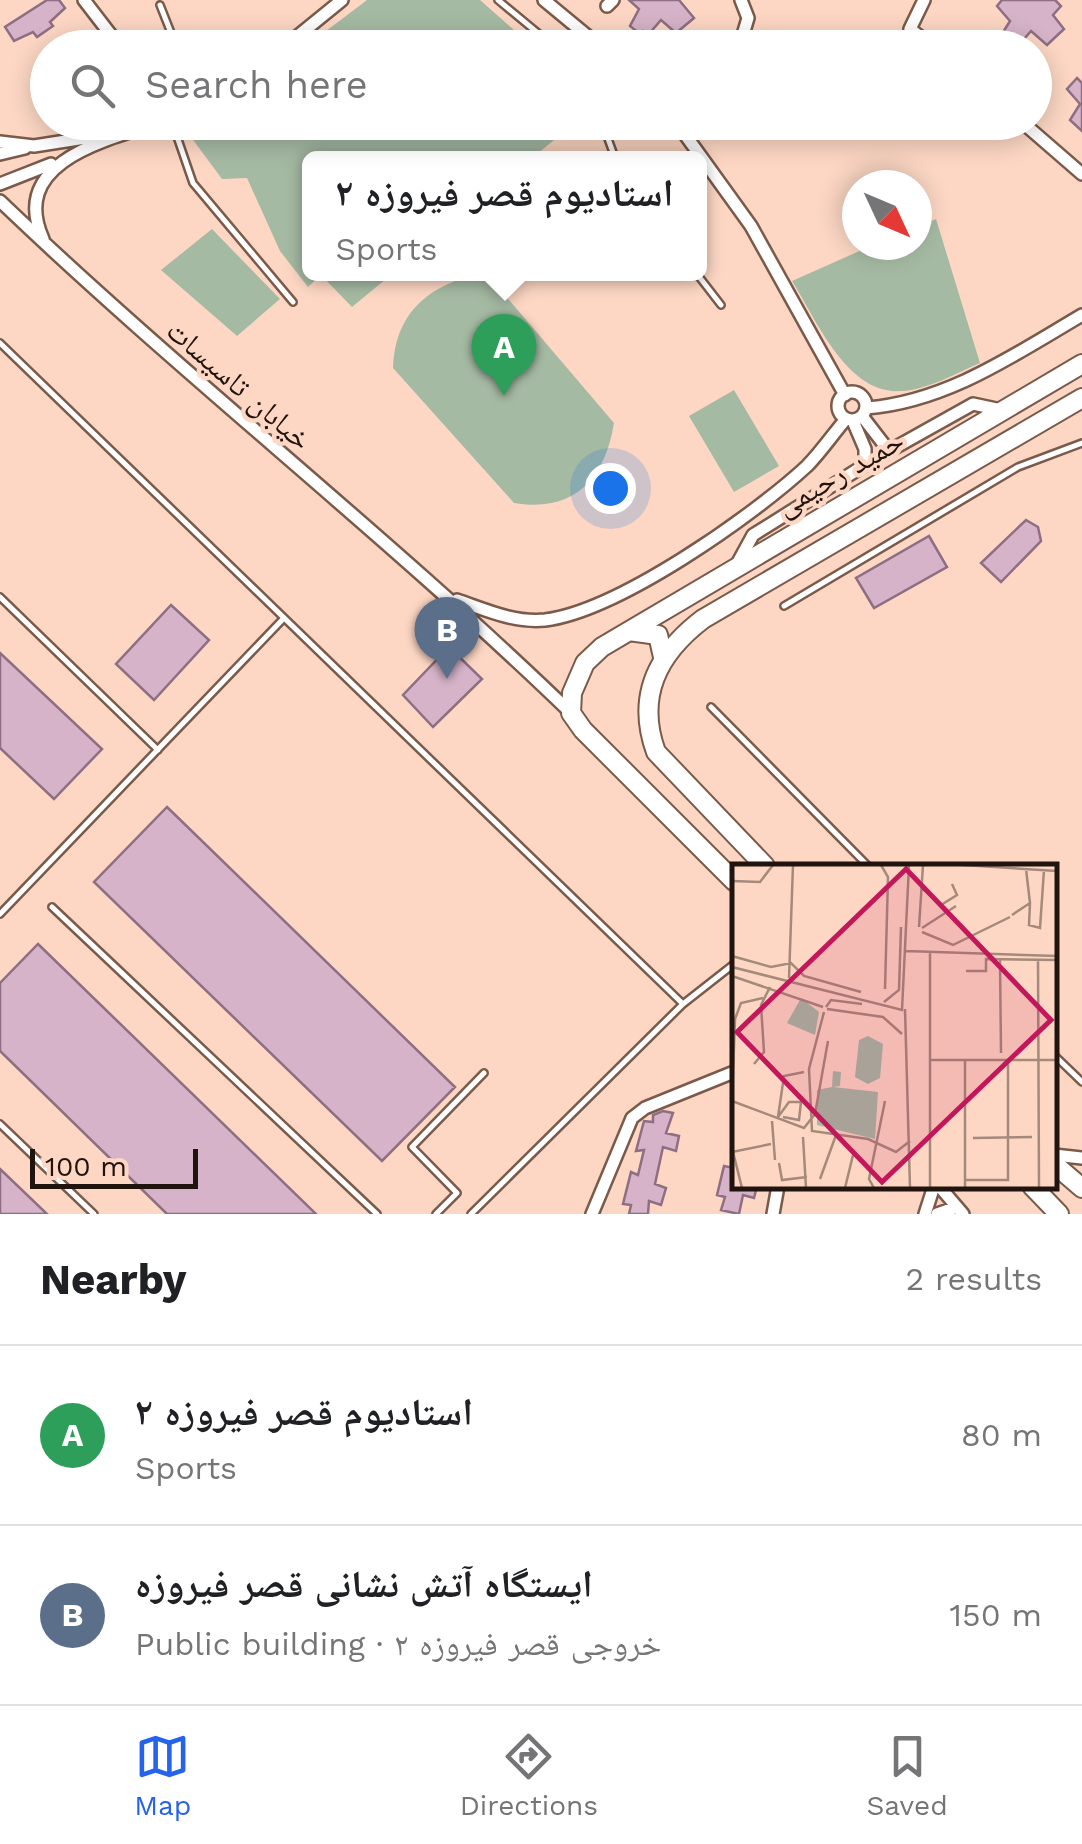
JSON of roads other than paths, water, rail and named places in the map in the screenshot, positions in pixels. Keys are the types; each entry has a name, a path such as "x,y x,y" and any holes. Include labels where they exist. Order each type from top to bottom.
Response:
{"main road":[{"name":"حمید رحیمی","path":"571,713 572,693 585,664 626,631 1082,364"},
{"name":"حمید رحیمی","path":"664,658 703,619 1082,398"},
{"path":"626,631 658,634 664,658 652,676 648,728 656,752 763,864"},
{"path":"571,713 732,879"},
{"path":"652,798 670,796 676,782 672,770"},
{"path":"1057,1167 1082,1188"},
{"path":"1035,1189 1059,1214"}],"street":[{"path":"84,0 107,30"},
{"path":"306,30 342,0"},
{"path":"544,0 580,30"},
{"path":"741,0 748,18 744,30"},
{"path":"911,30 924,0"},
{"path":"0,154 71,140"},
{"path":"0,184 112,140"},
{"path":"1043,140 1082,174"},
{"path":"0,142 34,146"},
{"path":"55,254 38,227 36,192 62,160"},
{"path":"707,165 751,226 844,395"},
{"name":"خیابان تاسیسات","path":"0,201 202,389 453,598 571,713"},
{"path":"453,598 512,619 543,620 578,613 613,598 770,498 857,416 962,382 1082,316"},
{"path":"844,395 858,394 857,416 865,465"},
{"path":"844,395 839,407 857,416 888,451"},
{"path":"736,566 753,536 888,451 972,404 1001,410"},
{"path":"592,1214 632,1118 645,1108 732,1073"},
{"path":"1057,1155 1082,1158"},
{"path":"772,1214 777,1189"},
{"path":"925,1214 935,1189"},
{"path":"939,1189 960,1210"},
{"path":"937,1214 960,1210"}],"lane":[{"path":"498,0 534,30"},
{"path":"160,5 169,30"},
{"path":"178,140 192,183 292,302"},
{"path":"702,281 721,305"},
{"path":"0,343 684,1004"},
{"path":"784,606 1018,467 1082,443"},
{"path":"0,597 158,750"},
{"path":"2,910 284,618"},
{"path":"711,707 866,864"},
{"path":"52,907 377,1214"},
{"path":"470,1214 684,1004 732,966"},
{"path":"1057,1058 1082,1082"},
{"path":"436,1214 457,1193 412,1147 484,1073"},
{"path":"0,1124 94,1214"}],"place":[{"name":"استادیوم قصر فیروزه ۲","path":"504,396"},
{"name":"ایستگاه آتش نشانی قصر فیروزه","path":"447,679"}]}
